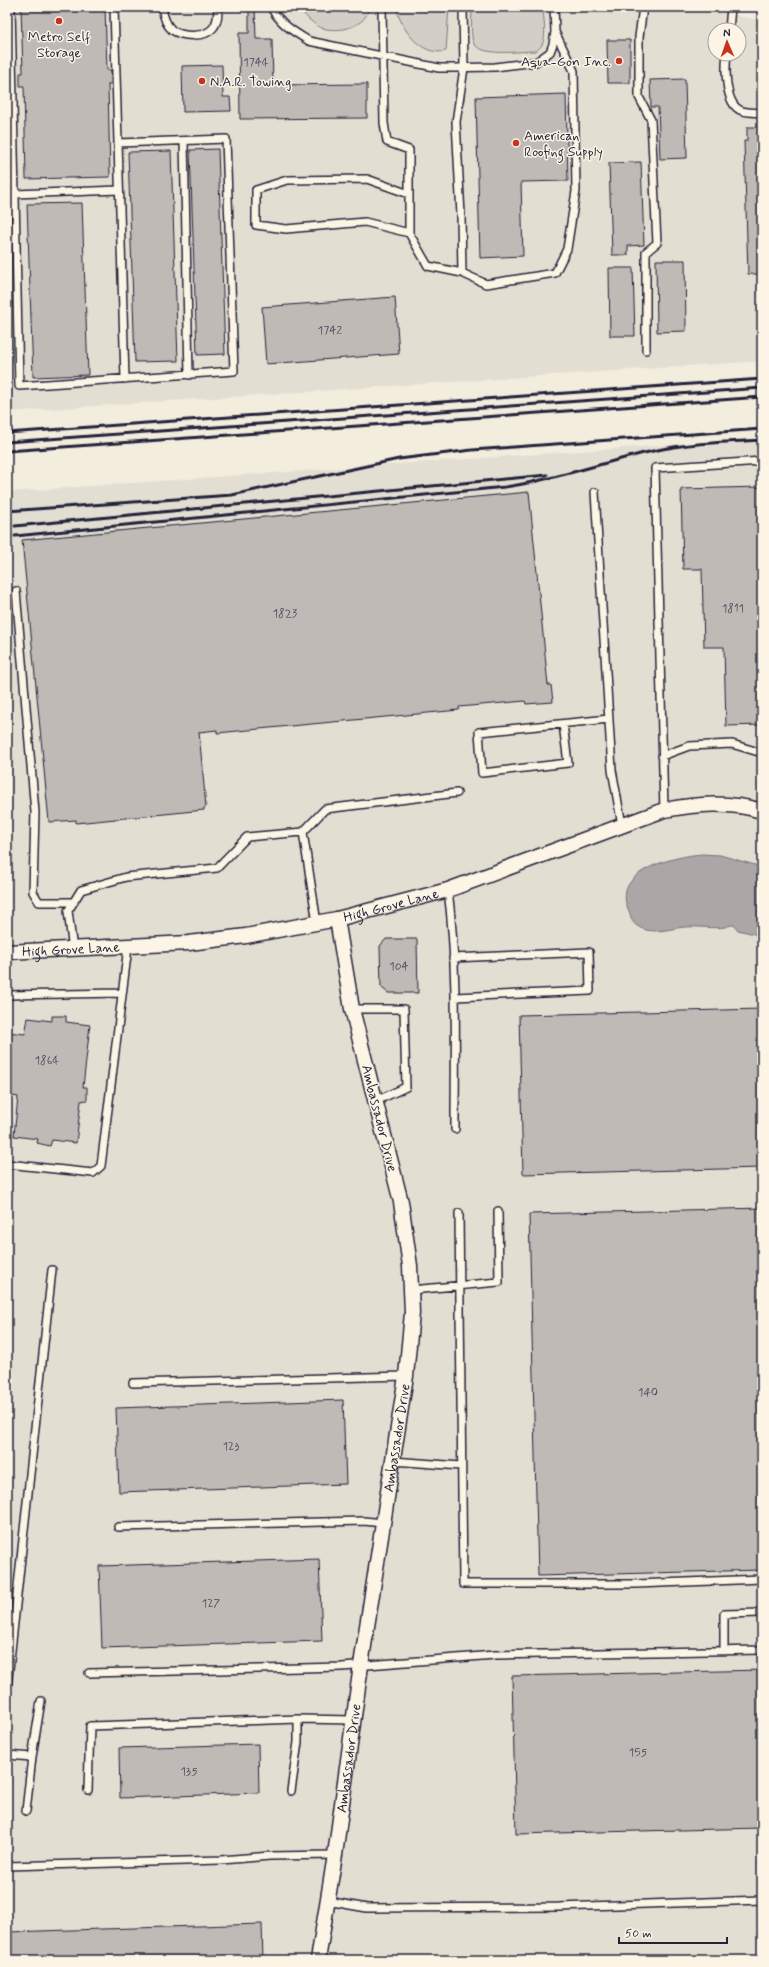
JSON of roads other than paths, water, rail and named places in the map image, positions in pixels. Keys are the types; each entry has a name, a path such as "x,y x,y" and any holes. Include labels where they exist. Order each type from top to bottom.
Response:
{"street":[{"name":"High Grove Lane","path":"7,952 73,950 189,943 246,936 317,923 448,890 664,810 690,805 724,804 762,812"},
{"name":"Ambassador Drive","path":"318,1960 335,1855 361,1665 411,1338 410,1266 405,1223 391,1158 352,1009 337,919"}],"lane":[{"path":"11,7 19,386 234,371 226,139 118,143"},
{"path":"114,7 125,379"},
{"path":"162,7 166,22 172,30 194,36 207,33 213,29 217,22 218,7"},
{"path":"271,7 275,15 294,32 309,41 439,68 495,67 536,62 550,52 555,32 554,7"},
{"path":"382,7 384,122 388,142 409,150 409,233 428,266 462,273 486,284 555,273 567,249 576,191 574,71 555,32"},
{"path":"462,273 461,215 456,122 464,68 464,7"},
{"path":"643,7 639,38 639,97 651,120 656,243 646,252 646,350"},
{"path":"730,22 731,7"},
{"path":"726,62 731,102 740,110 762,113"},
{"path":"184,140 189,375"},
{"path":"409,194 367,179 288,180 256,190 256,225 286,229 365,222 409,233"},
{"path":"15,194 119,190"},
{"path":"664,810 655,468 762,461"},
{"path":"595,492 612,770 622,825"},
{"path":"16,591 35,812 33,892 39,902 74,902"},
{"path":"562,724 568,764 482,773 478,732 609,719"},
{"path":"662,756 690,746 732,744 762,753"},
{"path":"73,950 68,910 81,890 126,877 217,868 247,837 303,832 325,809 457,794"},
{"path":"303,832 317,923"},
{"path":"448,890 453,930 453,958 456,997 455,1129"},
{"path":"7,1164 93,1173 101,1166 128,947"},
{"path":"453,958 589,952 590,992 456,997"},
{"path":"7,995 122,993"},
{"path":"352,1009 404,1009 406,1088 376,1101"},
{"path":"411,1290 499,1282 498,1211"},
{"path":"459,1213 463,1584 636,1584 762,1579"},
{"path":"7,1688 52,1270"},
{"path":"133,1383 406,1376"},
{"path":"393,1461 461,1466"},
{"path":"118,1527 364,1521 383,1523"},
{"path":"724,1651 724,1614 762,1613"},
{"path":"89,1673 342,1667 495,1655 762,1650"},
{"path":"26,1811 32,1756 41,1701"},
{"path":"88,1790 90,1726 298,1718 354,1720"},
{"path":"291,1791 298,1742 298,1718"},
{"path":"7,1755 32,1756"},
{"path":"7,1866 335,1855"},
{"path":"327,1901 367,1908 527,1908 762,1900"}],"railway":[{"path":"7,433 762,379"},
{"path":"7,442 762,388"},
{"path":"7,451 762,397"},
{"path":"7,511 232,495 399,459 472,450 762,429"},
{"path":"15,536 505,487 542,480 634,455 667,448 707,443 762,440"},
{"path":"15,526 547,475"}],"place":[{"name":"Metro Self Storage","path":"59,21"},
{"name":"Aqua-Gon Inc.","path":"619,61"},
{"name":"N.A.R. Towing","path":"202,81"},
{"name":"American Roofing Supply","path":"516,143"}]}
